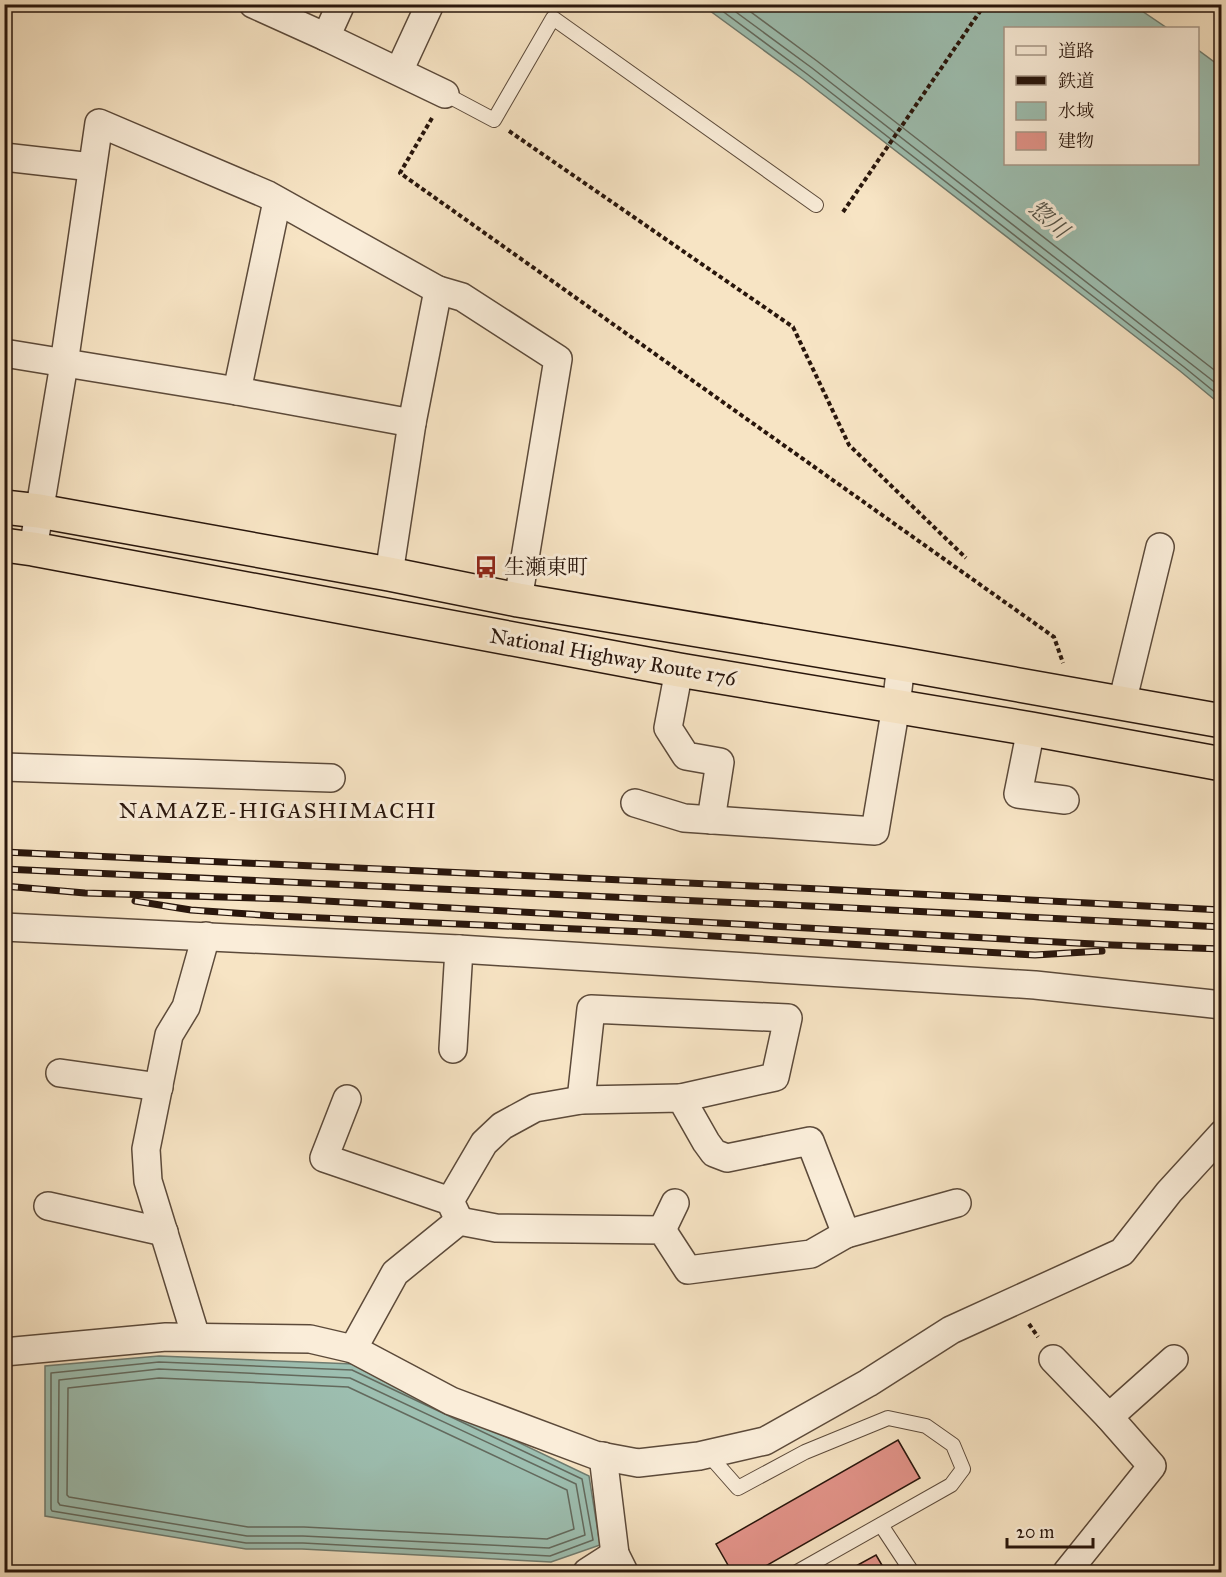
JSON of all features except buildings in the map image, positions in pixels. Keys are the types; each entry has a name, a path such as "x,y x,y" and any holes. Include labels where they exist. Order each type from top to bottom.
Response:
{"highway":[{"name":"National Highway Route 176","path":"4,507 39,511 388,574 518,600 901,664 1221,721"},
{"name":"National Highway Route 176","path":"19,547 679,670 1031,729 1221,764"}],"street":[{"path":"253,4 445,94"},
{"path":"326,37 341,4"},
{"path":"399,71 429,4"},
{"path":"19,547 39,511 64,364 99,123 278,201 438,290 462,297 558,359 518,600"},
{"path":"4,157 92,167"},
{"path":"237,391 278,201"},
{"path":"388,574 412,423 438,290"},
{"path":"4,353 237,391 412,423"},
{"path":"1122,703 1160,547"},
{"path":"635,803 684,818 875,831 901,664"},
{"path":"679,670 668,728 686,756 720,762 711,820"},
{"path":"1031,729 1018,794 1065,800"},
{"path":"4,767 331,778"},
{"path":"4,927 459,949 1035,985 1221,1005"},
{"path":"196,1337 148,1181 146,1149 169,1035 186,1007 206,936"},
{"path":"453,1049 459,949"},
{"path":"353,1349 395,1273 455,1211 484,1143 502,1126 535,1108 581,1100 681,1098 775,1077 788,1018 591,1009 581,1100"},
{"path":"60,1073 159,1087"},
{"path":"681,1098 710,1148 714,1153 727,1158 810,1141 846,1234"},
{"path":"347,1099 324,1158 496,1228 662,1230"},
{"path":"4,1352 166,1337 310,1339 353,1349 451,1401 595,1455 638,1462 708,1454 765,1441 868,1383 951,1330 1017,1306 1122,1252 1169,1192 1221,1134"},
{"path":"662,1230 675,1203"},
{"path":"662,1230 688,1270 811,1254 846,1234 957,1203"},
{"path":"48,1206 164,1232"},
{"path":"1053,1359 1109,1416 1152,1466 1067,1572"},
{"path":"1109,1416 1174,1359"},
{"path":"587,1572 620,1563 603,1456"}],"lane":[{"path":"445,94 494,120 553,18 816,205"},
{"path":"708,1454 738,1488 805,1452 888,1418 926,1426 953,1445 963,1468 951,1485 797,1572"},
{"path":"881,1525 912,1572"}],"path":[{"path":"843,212 985,4"},
{"path":"445,94 400,174 1054,637 1065,671"},
{"path":"494,120 793,327 849,445 966,558"}],"water":[{"name":"惣川","path":"702,5 1133,5 1166,27 1004,27 1004,165 1199,165 1199,51 1221,67 1221,405 1180,371 803,79"},
{"path":"159,1356 354,1364 589,1476 600,1545 551,1562 302,1549 246,1549 45,1516 45,1366"}],"railway":[{"path":"4,852 820,889 1222,910"},
{"path":"4,869 1222,927"},
{"path":"4,886 85,893 289,899 1112,945 1222,949"},
{"path":"135,901 191,910 276,916 645,932 1035,955 1102,951"}],"place":[{"name":"生瀬東町","path":"486,567"}],"district":[{"name":"NAMAZE-HIGASHIMACHI","path":"278,810"}]}
